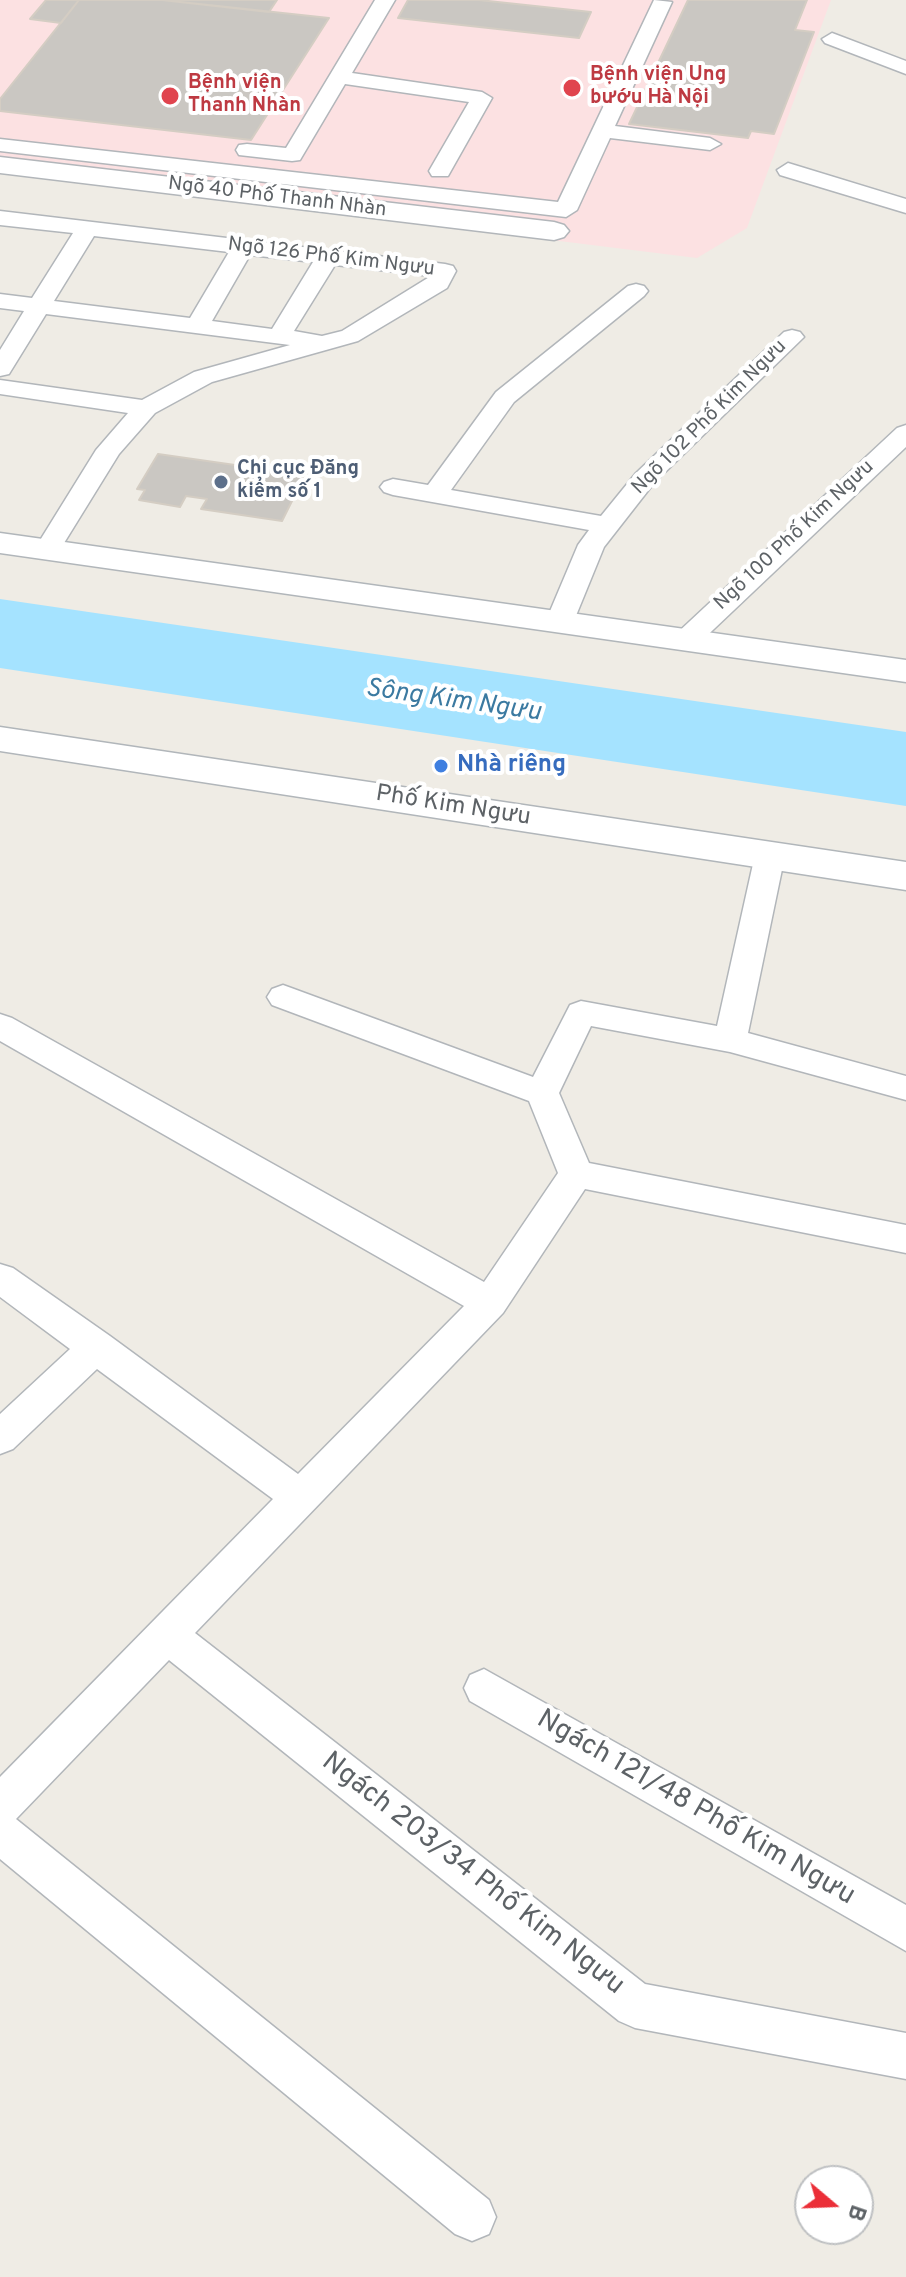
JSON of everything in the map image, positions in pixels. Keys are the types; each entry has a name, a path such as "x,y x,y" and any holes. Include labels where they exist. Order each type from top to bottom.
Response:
{"main road":[{"name":"Ngõ 40 Phố Thanh Nhàn","path":"0,165 554,231"},
{"path":"0,543 906,671"},
{"name":"Phố Kim Ngưu","path":"0,739 906,876"}],"lane":[{"path":"231,149 292,155 385,0"},
{"path":"0,145 566,210 664,1"},
{"path":"832,39 906,68"},
{"path":"340,77 482,98 440,171"},
{"path":"603,131 710,144"},
{"path":"788,170 906,206"},
{"name":"Ngõ 126 Phố Kim Ngưu","path":"0,218 445,271 439,283 350,336 203,377 146,408 109,450 47,550"},
{"path":"0,369 87,229"},
{"path":"197,326 243,247"},
{"path":"279,336 328,257"},
{"path":"434,495 505,397 636,291"},
{"path":"0,301 332,343"},
{"name":"Ngõ 102 Phố Kim Ngưu","path":"559,623 591,545 645,478 792,337"},
{"path":"0,387 146,408"},
{"name":"Ngõ 100 Phố Kim Ngưu","path":"685,641 906,433"},
{"path":"393,487 607,525"},
{"path":"730,1040 770,855"},
{"path":"283,997 542,1093 576,1174"},
{"path":"542,1093 581,1013 730,1040 906,1088"},
{"path":"0,1026 490,1303"},
{"path":"0,1806 490,1303 576,1174"},
{"path":"576,1174 906,1239"},
{"path":"0,1278 301,1498"},
{"path":"0,1438 97,1347"},
{"name":"Ngách 203/34 Phố Kim Ngưu","path":"167,1635 635,2005 906,2056"},
{"name":"Ngách 121/48 Phố Kim Ngưu","path":"484,1688 906,1929"},
{"path":"0,1832 472,2217"}],"shaded area":[{"name":"Bệnh viện Ung bướu Hà Nội","path":"0,0 831,0 747,228 697,258 0,172"}],"water":[{"name":"Sông Kim Ngưu","path":"0,599 906,732 906,806 0,668"}],"building":[{"path":"46,0 79,0 61,23 30,19"},
{"path":"79,0 162,0 329,18 251,140 0,111 0,99"},
{"path":"162,0 277,0 269,12"},
{"path":"408,0 479,0 591,12 579,38 398,18"},
{"name":"Bệnh viện Ung bướu Hà Nội","path":"688,0 807,0 795,30 814,32 774,134 751,131 748,138 629,124"},
{"name":"Chi cục Đăng kiểm số 1","path":"158,454 305,475 282,521 201,509 207,499 186,496 180,507 139,500 145,490 137,489"}],"place":[{"name":"Bệnh viện Ung bướu Hà Nội","path":"572,88"},
{"name":"Bệnh viện Thanh Nhàn","path":"170,96"},
{"name":"Chi cục Đăng kiểm số 1","path":"221,482"},
{"name":"Nhà riêng","path":"441,766"}]}
